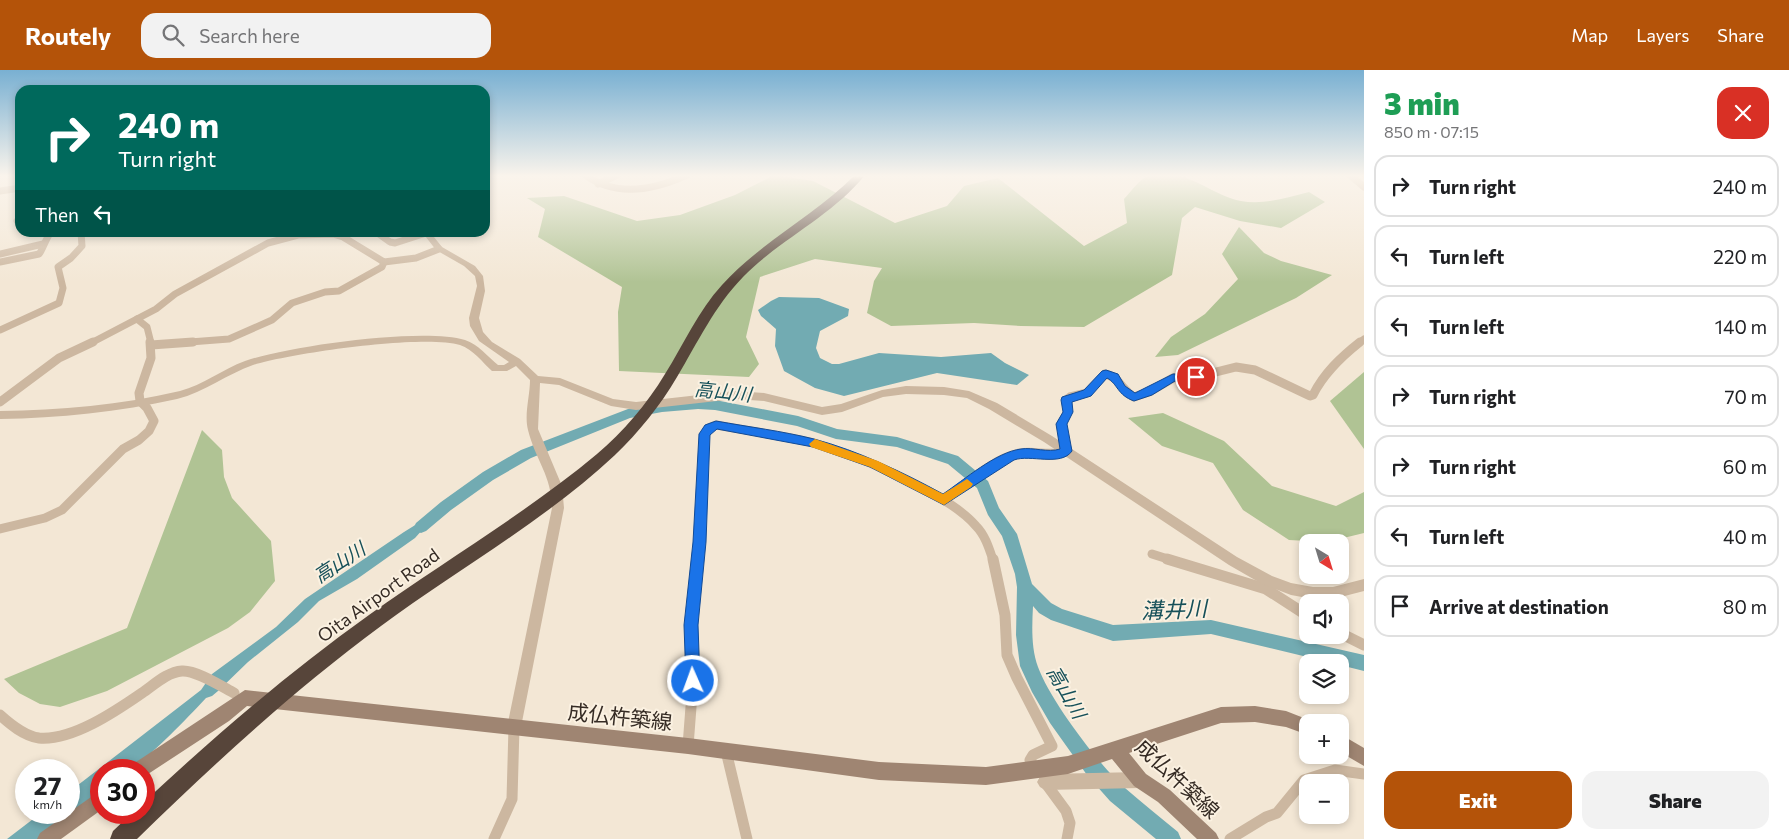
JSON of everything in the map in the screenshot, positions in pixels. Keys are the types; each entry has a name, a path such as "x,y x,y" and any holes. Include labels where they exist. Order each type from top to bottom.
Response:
{"highway":[{"name":"Oita Airport Road","path":"662,389 700,315 725,281 755,253 812,211"},
{"name":"Oita Airport Road","path":"121,839 223,744 320,662 424,585 550,499 604,456 645,414 701,324 726,288 757,258 818,211"}],"main road":[{"name":"成仏杵築線","path":"239,695 688,746 879,771 986,776 1040,776 1068,764 1222,715 1254,714 1286,719 1299,724"},
{"path":"155,759 223,714 239,695"},
{"path":"1349,748 1364,758"},
{"name":"成仏杵築線","path":"1110,752 1134,781 1164,796 1210,839"},
{"path":"46,839 90,807"}],"street":[{"path":"0,262 39,254 42,252 43,244 48,237"},
{"path":"0,330 59,303 63,288 58,267 71,258 82,246 81,237"},
{"path":"0,402 59,358 114,332 156,309 175,294 246,257 263,245 291,237"},
{"path":"343,237 384,262 416,258 439,249"},
{"path":"382,237 395,243 414,237"},
{"path":"429,237 439,249 475,271 480,277 481,285 474,317 481,337 489,345 516,361 535,379 560,382 611,402 636,406 735,395 764,397 822,411 842,408 882,394 906,390 944,390 969,395 992,406 1066,451 1299,610"},
{"path":"0,254 43,244"},
{"path":"151,345 229,338 272,320 292,303 325,292 339,292 366,274 382,267 384,262"},
{"path":"0,528 45,518 62,510 123,449 139,440 149,431 154,421 147,408 140,401 139,393 151,358 151,345 146,327 137,319"},
{"path":"0,415 45,415 186,393 201,388 250,363 287,354 384,342 436,338 464,343 496,370 507,368 516,361"},
{"path":"1066,451 1061,424 1068,412 1066,400 1088,393 1106,374 1114,377 1121,389 1134,397 1148,392 1173,378 1196,377 1236,367 1248,367 1310,396 1313,395 1318,382 1330,368 1364,339"},
{"path":"494,839 512,799 514,727 558,508 559,494 537,439 532,414 535,379"},
{"path":"688,746 693,681 691,625 699,542 705,434 709,428 716,425 786,437 814,444 874,464 904,478 944,500 982,533 988,548 1006,625 1006,654 1052,746 1033,755 1030,760 1066,811 1070,822 1067,839"},
{"path":"944,500 994,465 1021,453 1054,455 1066,451"},
{"path":"1152,554 1313,593 1333,593 1364,585"},
{"path":"1349,638 1364,645"},
{"path":"0,715 27,734 40,738 55,736 102,720 154,685 178,672 188,672 239,695"},
{"path":"726,751 747,839"},
{"path":"1230,839 1266,817 1277,813 1304,780 1335,770 1364,774"},
{"path":"1040,776 1087,782 1134,781"}],"green space":[{"path":"545,211 607,211 637,221 680,215 691,211 871,211 895,223 932,211 1040,211 1084,246 1127,223 1125,211 1190,211 1182,218 1172,275 1084,327 974,323 891,326 867,313 874,281 882,268 815,259 760,277 746,337 759,364 749,377 619,371 618,312 622,287 538,237"},
{"path":"1207,211 1310,211 1281,228 1240,221"},
{"path":"1239,227 1264,253 1281,261 1332,275 1296,298 1178,355 1155,357 1171,337 1205,314 1238,279 1222,254"},
{"path":"1364,372 1364,449 1330,401"},
{"path":"1163,413 1224,441 1272,486 1336,506 1364,492 1364,533 1349,537 1349,534 1299,534 1299,541 1289,540 1243,510 1213,463 1162,446 1128,418"},
{"path":"202,430 222,450 224,477 232,498 271,541 275,581 250,612 228,628 107,691 60,707 40,704 19,693 4,679 127,628"}],"water":[{"path":"779,297 819,298 849,309 848,316 820,331 816,348 820,358 832,364 839,364 879,353 941,357 991,353 1005,363 1029,375 1017,385 937,373 844,396 815,388 784,371 775,346 776,329 761,316 758,310"},
{"path":"441,509 415,538 357,579 319,601 298,622 248,662 218,691 206,698 144,759 112,759 201,690 212,674 276,627 305,599"},
{"path":"90,776 90,799 80,806 80,784"},
{"path":"27,824 57,824 38,839 7,839"}],"waterway":[{"name":"高山川","path":"421,527 446,506 488,476 526,454 628,414 662,407 698,404 715,405 798,421 836,434 897,442 953,460 983,485 993,511 1009,534 1023,574 1025,587"},
{"name":"溝井川","path":"1025,587 1045,608 1057,615 1113,633 1211,627 1364,663"},
{"name":"高山川","path":"1025,587 1024,635 1029,666 1038,686 1056,717 1094,768 1117,794 1171,839"}],"slow traffic":[{"path":"815,444 874,464 944,500 967,484"}],"route":[{"path":"693,681 691,625 699,542 705,434 709,428 716,425 786,437 814,444 874,464 944,500 994,465 1010,457 1021,453 1054,455 1066,451 1061,424 1068,412 1066,400 1070,397 1088,393 1106,374 1114,377 1121,389 1134,397 1140,396 1173,378 1196,377"}]}
